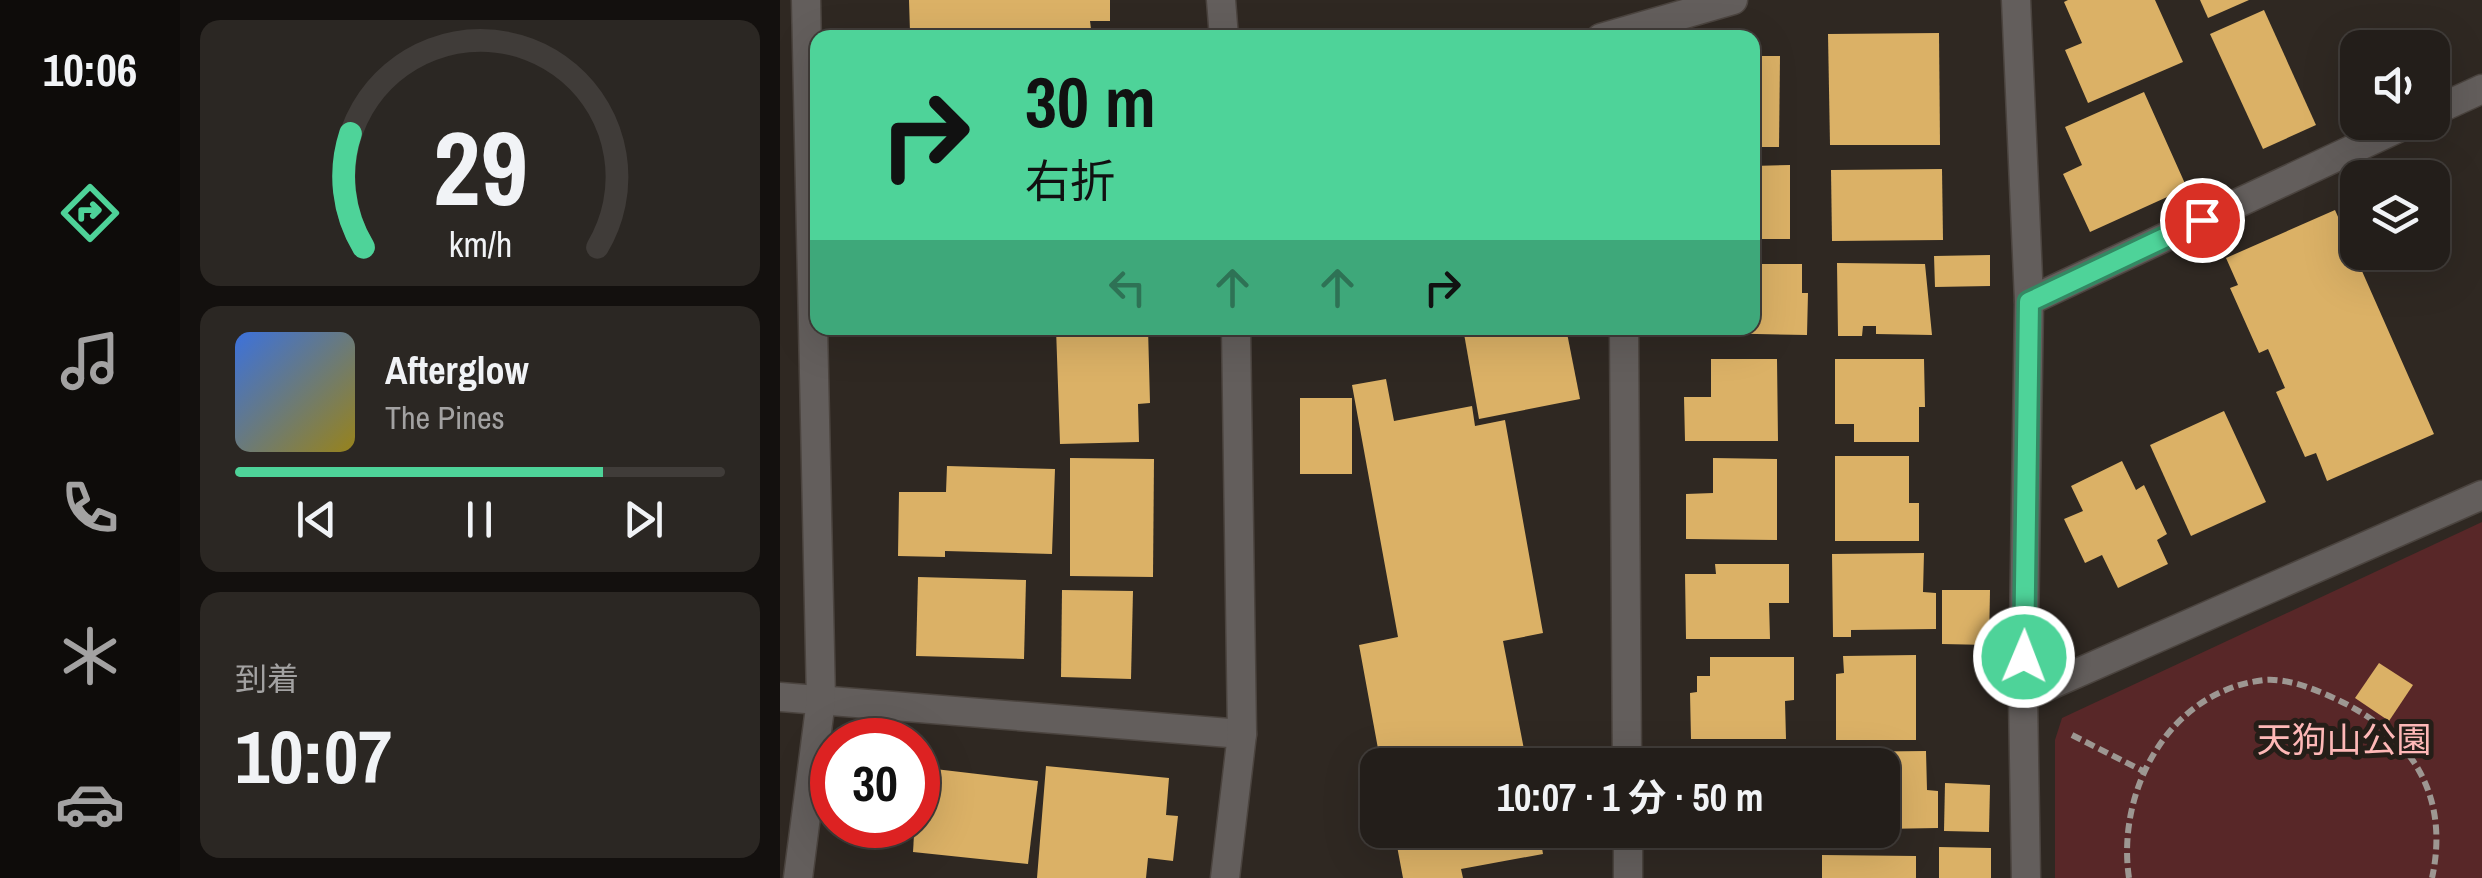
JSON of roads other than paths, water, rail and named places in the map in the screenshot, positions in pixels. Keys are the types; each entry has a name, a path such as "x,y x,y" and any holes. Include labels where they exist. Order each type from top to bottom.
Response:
{"street":[{"path":"806,0 810,200"},
{"path":"1220,0 1223,30"},
{"path":"1635,30 1733,0"},
{"path":"2016,0 2029,302 2023,697 2026,878"},
{"path":"2450,104 2482,89"},
{"path":"2029,302 2373,140"},
{"path":"798,878 820,700 813,335"},
{"path":"1224,878 1242,734 1236,335"},
{"path":"1624,335 1628,748"},
{"path":"2023,697 2482,495"},
{"path":"780,697 1242,734"},
{"path":"1628,848 1628,878"}],"park label":[{"name":"天狗山公園","path":"2344,739"}]}
